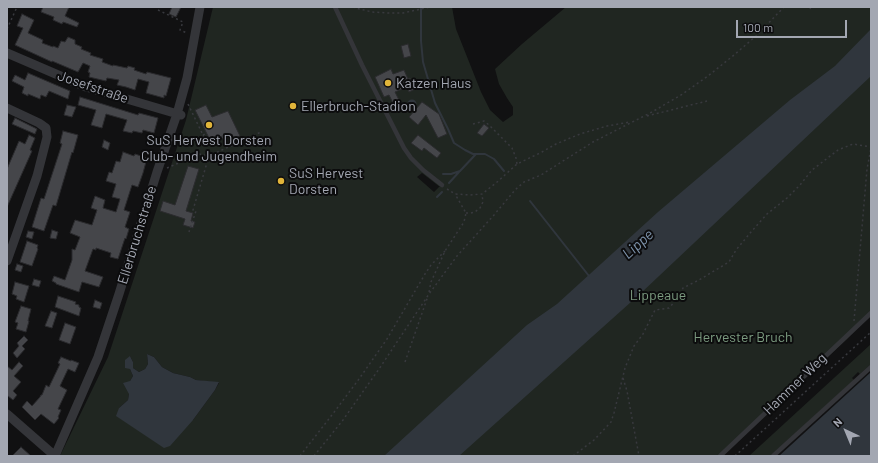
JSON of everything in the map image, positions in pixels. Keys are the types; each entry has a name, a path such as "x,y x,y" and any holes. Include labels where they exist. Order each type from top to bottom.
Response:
{"street":[{"name":"Ellerbruchstraße","path":"55,456 82,390 98,357 157,172 179,115 200,7"},
{"name":"Josefstraße","path":"7,52 86,87 179,115"},
{"path":"7,108 39,123 46,128 47,137 37,176 7,261"},
{"path":"7,414 55,456"}],"lane":[{"path":"335,7 404,148 419,166 442,185"},
{"name":"Hammer Weg","path":"720,456 871,313"},
{"path":"773,456 871,367"}],"path":[{"path":"7,29 17,7"},
{"path":"353,7 372,12 389,13 430,7"},
{"path":"314,456 375,375 429,294 457,256 515,190 524,182 542,175 593,142 643,117 681,95 734,55 756,36 784,7"},
{"path":"158,10 183,22 180,30 188,33"},
{"path":"186,99 203,135 209,156 193,210 196,211 189,232"},
{"path":"643,117 707,101"},
{"path":"473,124 484,122 489,125 512,148 517,164"},
{"path":"455,194 482,194 517,164 556,144 580,134 607,126 632,122"},
{"path":"157,172 199,154 209,156 261,132"},
{"path":"203,135 207,133"},
{"path":"573,456 594,440 611,422 625,368 634,346 643,334 655,310 669,308 679,297 684,288 729,262 736,250 767,214 792,194 812,170 838,150 853,144 871,147 867,169 853,329"},
{"path":"406,362 429,294 431,282 445,251 464,222 466,213 455,194 442,185"},
{"path":"466,213 471,214 480,208 482,194"},
{"path":"300,456 359,379 387,339 431,265 445,251"},
{"path":"735,456 871,332"},
{"path":"623,376 639,456"}],"green space":[{"path":"213,7 452,7 456,29 481,92 490,110 503,122 513,115 513,107 499,84 495,69 566,7 871,7 871,314 847,339 720,456 60,456 108,357 186,120","holes":["422,173 440,187 434,192 417,177","147,354 154,357 162,367 173,373 196,380 219,383 193,420 119,408 128,400 130,381 133,376 130,369 130,356 133,362 133,368 139,372 145,369 148,364"]},
{"path":"871,344 871,364 860,374 858,372 852,378 854,380 770,456 749,456"}],"water":[{"name":"Lippe","path":"871,29 871,76 641,293 459,456 384,456 527,325 557,304 658,212 790,100 835,66"},
{"path":"412,99 417,104 412,109 407,104"},
{"path":"147,354 154,357 162,367 173,373 196,380 219,382 215,390 193,420 170,446 164,448 116,416 119,408 128,400 129,394 123,383 130,381 133,376 130,369 125,368 125,360 130,356 133,362 133,368 139,372 145,369 148,364"},
{"path":"871,372 871,456 779,456"}],"building":[{"path":"43,7 69,7 65,16 79,23 77,27 63,22 62,24 53,20 54,17 41,12"},
{"path":"172,7 181,7 176,17 169,14"},
{"path":"22,14 34,20 28,33 43,40 42,43 58,48 61,41 65,42 68,37 75,40 75,44 82,47 81,49 91,53 90,55 103,59 102,62 113,66 127,68 128,66 135,68 134,70 146,74 147,72 171,78 166,96 164,95 164,98 146,93 149,82 138,79 135,90 117,85 119,80 107,78 106,81 89,77 90,73 88,72 90,66 83,63 78,72 15,45 23,28 17,26"},
{"path":"408,44 411,56 404,58 401,46"},
{"path":"391,69 393,74 404,70 415,89 409,92 407,87 395,92 402,106 396,109 389,95 384,97 375,77"},
{"path":"28,73 70,91 68,99 49,91 46,97 41,95 40,99 22,93 24,87 12,81 15,75 25,80"},
{"path":"80,97 138,115 139,113 158,118 154,133 143,130 142,133 123,131 127,120 106,114 102,128 91,125 96,110 78,105"},
{"path":"422,102 439,114 447,134 438,138 426,115 418,125 409,117"},
{"path":"67,105 76,107 72,117 64,115"},
{"path":"206,105 212,117 228,111 240,136 234,139 232,134 212,144 195,110"},
{"path":"15,118 37,129 35,134 12,124"},
{"path":"484,124 489,128 482,136 477,133"},
{"path":"63,131 78,135 56,206 53,205 44,231 32,227 41,198 44,199 62,144 60,143"},
{"path":"29,135 35,138 30,150 32,151 7,207 7,169 19,141 25,144"},
{"path":"418,135 441,153 437,158 424,148 422,151 411,143"},
{"path":"104,140 110,143 108,150 102,147"},
{"path":"123,152 134,156 135,154 147,158 138,187 132,185 124,210 130,212 125,227 129,229 118,259 110,257 111,253 96,248 96,250 93,249 85,271 103,277 99,287 82,282 79,292 56,284 52,281 54,276 65,280 72,260 72,249 75,250 80,237 70,233 75,220 92,225 97,210 91,208 95,196 105,200 103,208 116,212 120,199 112,197 116,184 106,181 109,172 112,173 116,161 120,162"},
{"path":"188,166 199,169 186,211 193,213 191,221 195,222 193,228 183,225 185,219 160,211 163,201 175,205"},
{"path":"52,230 58,232 56,239 50,238"},
{"path":"28,231 34,232 32,239 26,237"},
{"path":"27,241 38,245 32,266 20,262"},
{"path":"17,264 23,266 21,272 15,270"},
{"path":"34,279 41,281 39,287 32,285"},
{"path":"15,282 29,286 24,302 16,299 17,296 12,294"},
{"path":"58,296 76,302 75,304 79,305 81,308 79,316 55,307"},
{"path":"95,300 102,303 100,309 93,307"},
{"path":"21,306 31,309 26,332 16,329 18,323 15,322"},
{"path":"51,311 57,313 52,328 45,326"},
{"path":"65,323 76,327 70,344 59,340"},
{"path":"24,336 28,340 22,346 25,349 17,358 13,353 19,346 17,343"},
{"path":"61,357 79,363 75,372 68,369 60,386 67,390 58,409 61,410 58,417 59,418 54,424 41,414 35,420 22,407 27,401 32,406 42,395 46,385 49,387 60,364 58,363"},
{"path":"19,362 23,366 14,376 21,382 13,391 17,395 13,400 8,396 7,397 7,366 12,370"},
{"path":"21,447 31,456 12,456"}],"waterway":[{"path":"421,7 421,41 423,62 435,103 454,143 473,154 485,154 494,159 504,171"},
{"path":"443,174 451,174 460,171 476,154"},
{"path":"449,183 459,172"},
{"path":"437,197 442,192"},
{"path":"530,201 589,276"}],"place":[{"name":"Katzen Haus","path":"388,83"},
{"name":"Ellerbruch-Stadion","path":"293,106"},
{"name":"SuS Hervest Dorsten Club- und Jugendheim","path":"209,125"},
{"name":"SuS Hervest Dorsten","path":"281,181"}],"park label":[{"name":"Lippeaue","path":"658,295"},
{"name":"Hervester Bruch","path":"743,337"}]}
